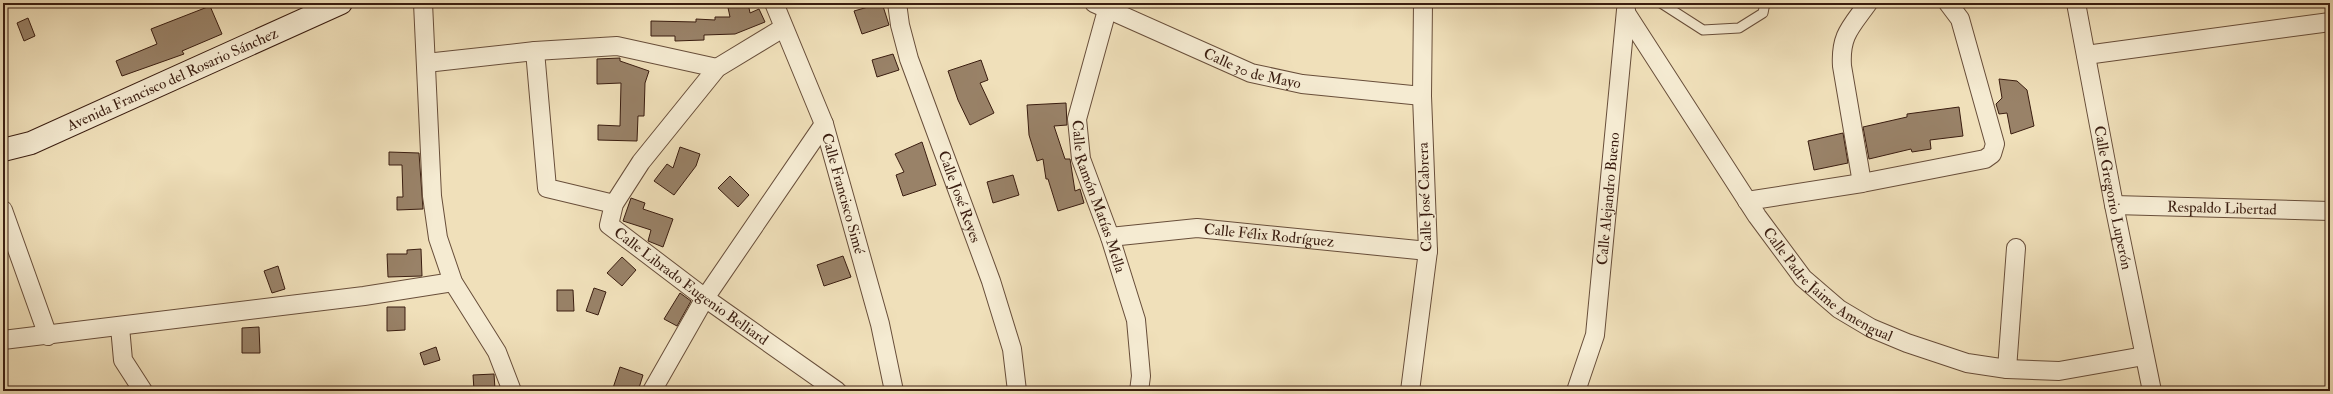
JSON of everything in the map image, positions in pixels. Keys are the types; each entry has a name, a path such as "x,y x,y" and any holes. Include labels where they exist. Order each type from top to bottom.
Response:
{"main road":[{"name":"Avenida Francisco del Rosario Sánchez","path":"3,150 31,143 341,3"}],"street":[{"path":"424,3 432,196 438,238 453,282 497,352 512,391"},
{"name":"Calle Francisco Simé","path":"774,3 783,28 824,124 880,324 894,391"},
{"name":"Calle José Reyes","path":"897,3 900,25 909,58 991,281 1012,349 1017,391"},
{"name":"Calle José Cabrera","path":"1410,391 1428,251 1422,96 1423,3"},
{"path":"1862,182 1842,66 1841,50 1843,39 1868,3"},
{"path":"1747,201 1862,182 1984,159 1992,154 1995,144 1960,19 1948,3"},
{"name":"Calle Gregorio Luperón","path":"2076,3 2114,205 2152,391"},
{"name":"Calle 30 de Mayo","path":"1104,5 1251,73 1302,84 1422,96"},
{"name":"Calle Ramón Matías Mella","path":"1104,5 1077,120 1081,159 1110,237 1136,320 1141,376 1140,391"},
{"name":"Calle Padre Jaime Amengual","path":"1626,8 1747,201 1803,278 1839,308 1871,328 1907,343 1967,363 2007,369 2059,370 2144,356"},
{"name":"Calle Alejandro Bueno","path":"1576,391 1595,335 1626,8"},
{"path":"2086,55 2330,22"},
{"name":"Calle Librado Eugenio Belliard","path":"783,28 718,68 641,162 614,204 609,225 705,298 837,391"},
{"path":"426,63 535,51 617,46 718,68"},
{"path":"535,51 548,188 614,204"},
{"path":"652,391 705,298 824,124"},
{"name":"Respaldo Libertad","path":"2114,205 2330,211"},
{"path":"3,210 48,336"},
{"name":"Calle Félix Rodríguez","path":"1110,237 1197,228 1428,251"},
{"path":"2007,369 2016,248"},
{"path":"3,340 48,336 364,296 453,282"},
{"path":"120,327 123,360 143,391"}],"lane":[{"path":"1661,3 1703,30 1739,28 1763,13 1765,3"}],"building":[{"path":"727,3 748,3 750,13 759,9 765,22 735,34 704,35 704,40 675,41 675,36 651,36 651,21 696,22 696,19 715,20 715,17 730,17"},
{"path":"882,3 889,25 862,34 854,11"},
{"path":"210,6 222,34 182,51 184,54 122,76 116,61 157,44 151,29"},
{"path":"28,18 35,36 24,41 17,23"},
{"path":"893,54 899,70 877,77 872,60"},
{"path":"620,58 620,61 649,71 645,83 644,116 638,116 637,141 598,140 598,125 620,126 621,83 597,84 597,59"},
{"path":"981,60 988,80 980,83 994,113 970,125 958,100 948,71"},
{"path":"1999,79 2017,81 2027,90 2034,126 2011,134 2007,113 1999,114 1996,104 2002,98"},
{"path":"1066,103 1067,125 1054,126 1065,159 1070,159 1075,191 1080,189 1084,203 1058,211 1048,179 1046,179 1043,159 1037,161 1029,135 1027,105"},
{"path":"1959,107 1963,136 1930,140 1931,149 1912,152 1911,149 1869,159 1863,127 1907,117 1907,114"},
{"path":"1843,133 1848,163 1814,170 1808,141"},
{"path":"922,142 936,185 903,196 896,175 904,172 895,154"},
{"path":"680,147 700,154 696,166 674,195 654,181 667,164 673,168"},
{"path":"389,152 419,153 423,209 397,210 397,197 403,197 402,165 389,165"},
{"path":"1013,175 1019,195 993,203 987,182"},
{"path":"730,176 749,195 738,207 718,188"},
{"path":"631,198 645,203 643,209 673,219 663,247 648,241 651,230 623,221"},
{"path":"421,249 422,276 388,277 387,254 407,254 407,250"},
{"path":"843,256 851,277 824,286 817,265"},
{"path":"622,257 636,270 622,286 607,273"},
{"path":"278,266 285,289 272,293 264,271"},
{"path":"594,288 606,292 598,315 586,311"},
{"path":"557,290 573,290 574,311 557,311"},
{"path":"680,293 691,301 677,326 664,319"},
{"path":"387,307 405,307 405,330 387,331"},
{"path":"259,327 260,353 242,353 242,328"},
{"path":"436,347 440,360 424,365 420,353"},
{"path":"620,367 643,375 638,391 612,391"},
{"path":"494,374 495,389 474,390 473,375"}]}
